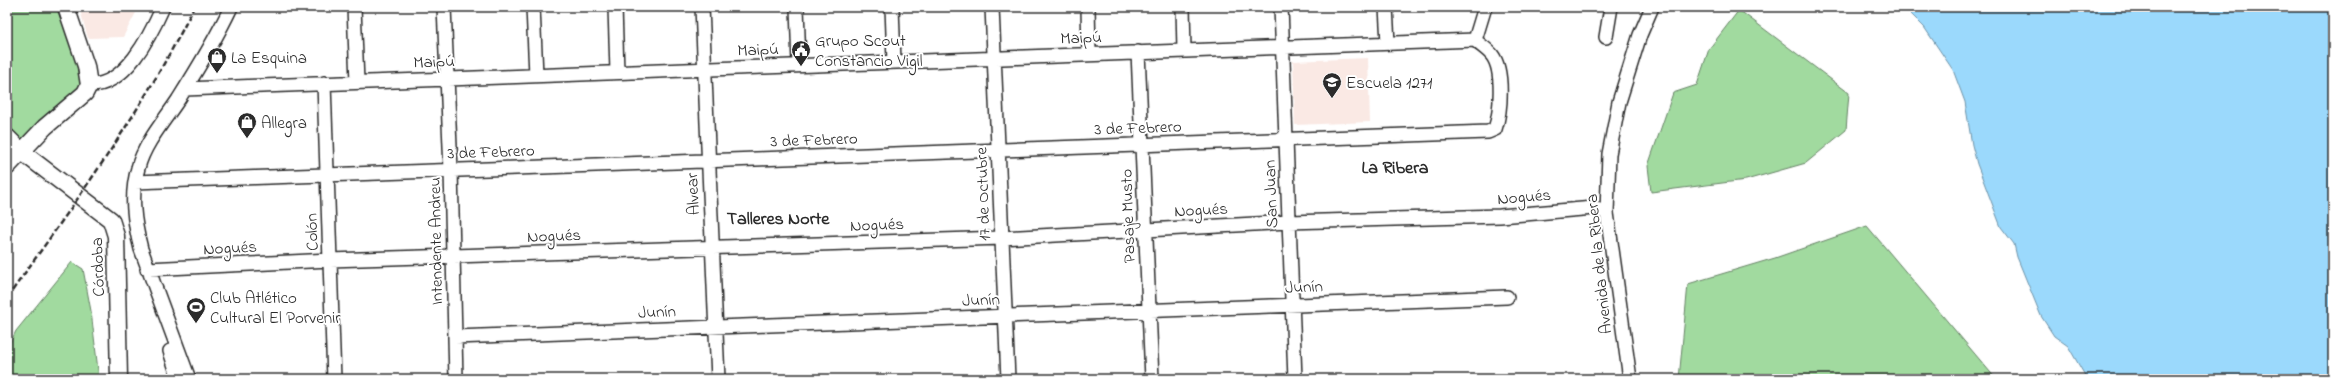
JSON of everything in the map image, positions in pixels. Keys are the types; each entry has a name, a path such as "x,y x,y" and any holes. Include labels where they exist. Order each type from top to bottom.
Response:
{"main road":[{"path":"7,167 14,149 45,127 85,94 89,85 86,66 66,7"},
{"name":"Córdoba","path":"7,137 14,149 105,214 111,220 115,228 119,379"}],"street":[{"path":"89,85 108,83 117,77 142,45 163,7"},
{"path":"189,379 147,269 135,229 133,208 135,182 138,167 146,149 185,89 231,7"},
{"path":"354,7 357,82"},
{"name":"Intendente Andreu","path":"444,7 451,170 456,379"},
{"path":"533,7 536,75"},
{"path":"615,7 617,72"},
{"name":"Alvear","path":"702,7 718,379"},
{"path":"797,7 799,65"},
{"path":"892,7 894,62"},
{"name":"17 de Octubre","path":"992,7 1008,379"},
{"path":"1088,7 1089,54"},
{"path":"1182,7 1184,51"},
{"name":"San Juan","path":"1281,7 1295,379"},
{"path":"1386,7 1388,43"},
{"path":"1475,40 1485,7"},
{"path":"1606,37 1611,7"},
{"name":"Avenida de la Ribera","path":"1630,379 1607,213 1609,154 1619,102 1640,35 1652,7"},
{"name":"Maipú","path":"185,89 1475,40"},
{"name":"3 de Febrero","path":"135,182 1488,132 1495,129 1500,107 1497,66 1492,55 1475,40"},
{"name":"Pasaje Musto","path":"1138,52 1152,379"},
{"name":"Colón","path":"324,83 334,379"},
{"name":"Nogués","path":"147,269 330,260 1002,238 1289,222 1500,216 1594,208 1607,213"},
{"path":"153,285 159,318 179,379"},
{"name":"Junín","path":"455,337 1507,297"}],"shaded area":[{"path":"79,7 139,7 123,37 88,38"},
{"name":"Escuela 1271","path":"1368,58 1370,122 1295,125 1293,61"}],"green space":[{"path":"7,7 66,7 89,85 7,167"},
{"path":"1739,10 1849,93 1846,130 1806,163 1746,180 1651,192 1648,166 1673,93 1697,85 1709,49"},
{"path":"1867,226 1996,379 1679,379 1688,284 1775,258"},
{"path":"72,262 83,269 91,311 99,379 7,379 7,349 16,331"}],"water":[{"path":"1904,7 2333,7 2333,379 2087,379 2068,346 2054,336 2041,316 2017,257 2014,244 2001,227 1977,164 1972,145 1965,102 1953,70 1924,27"}],"railway":[{"path":"7,298 82,192 130,120 174,46 194,7"}],"place":[{"name":"Grupo Scout Constancio Vigil","path":"801,67"},
{"name":"La Esquina","path":"217,74"},
{"name":"Escuela 1271","path":"1332,99"},
{"name":"Allegra","path":"247,139"},
{"name":"Club Atlético Cultural El Porvenir","path":"196,324"}],"district":[{"name":"La Ribera","path":"1395,167"},
{"name":"Talleres Norte","path":"778,218"}]}
